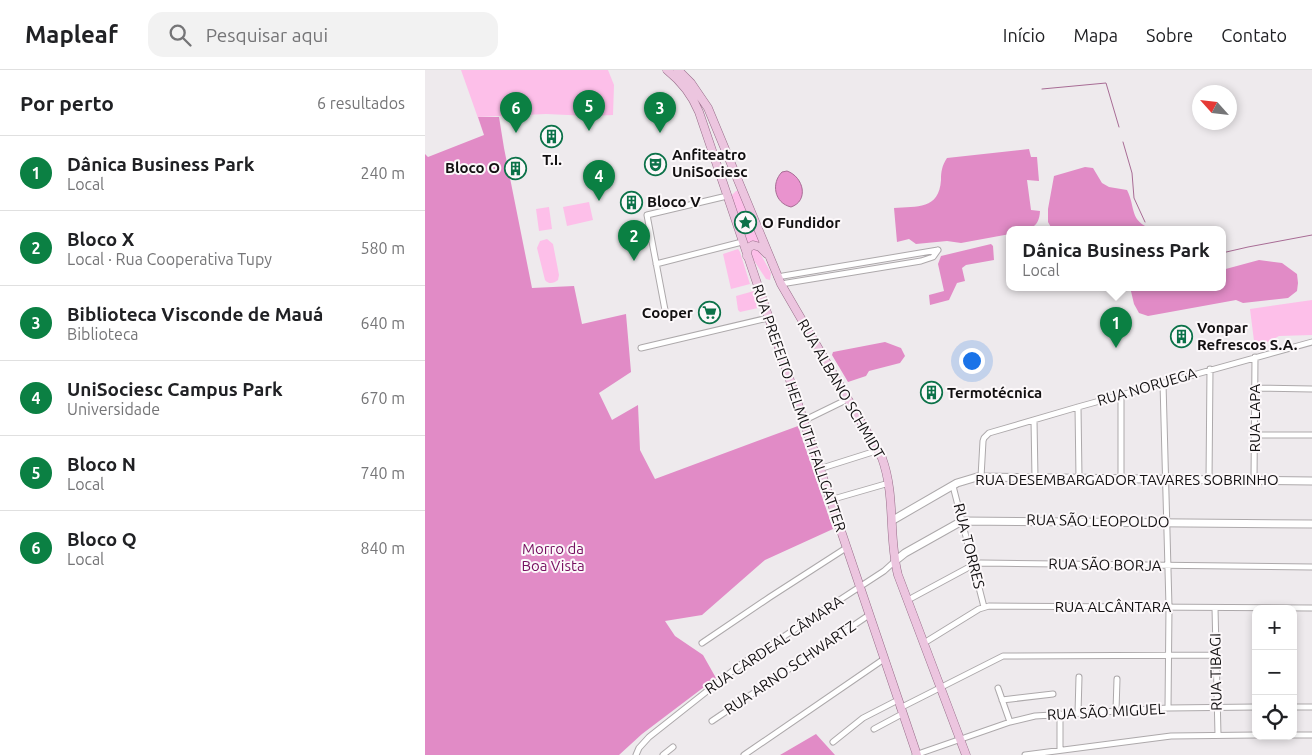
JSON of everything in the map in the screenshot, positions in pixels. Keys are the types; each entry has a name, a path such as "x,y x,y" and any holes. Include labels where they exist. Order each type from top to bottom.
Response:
{"main road":[{"name":"RUA PREFEITO HELMUTH FALLGATTER","path":"667,70 681,82 693,99 916,755"},
{"name":"RUA ALBANO SCHMIDT","path":"678,70 691,83 708,108 779,281 879,450 890,483 895,562 967,755"},
{"path":"727,196 733,190 742,188"},
{"path":"747,256 749,248 755,245 765,251 771,260"}],"street":[{"path":"665,310 647,215 727,196"},
{"path":"656,264 743,242"},
{"path":"937,250 933,257 929,259 779,281 937,250"},
{"path":"885,259 887,266"},
{"path":"641,348 769,318"},
{"name":"RUA NORUEGA","path":"981,477 984,438 989,433 1078,406 1312,342"},
{"name":"RUA LAPA","path":"1255,357 1255,480"},
{"path":"1209,480 1210,369"},
{"path":"1163,383 1169,607 1168,708"},
{"path":"1255,388 1312,389"},
{"path":"1121,394 1121,479"},
{"path":"803,421 848,399"},
{"path":"1078,406 1079,478"},
{"path":"1034,420 1035,478"},
{"path":"1255,435 1312,435"},
{"path":"819,469 879,450"},
{"name":"RUA DESEMBARGADOR TAVARES SOBRINHO","path":"893,520 967,479 981,477 1312,481"},
{"path":"830,500 890,483"},
{"name":"RUA TORRES","path":"953,486 984,607"},
{"name":"RUA SÃO LEOPOLDO","path":"895,562 905,553 962,521 1312,524"},
{"path":"703,643 846,548"},
{"name":"RUA CARDEAL CÂMARA","path":"636,755 639,748 649,737 726,675 895,562"},
{"name":"RUA SÃO BORJA","path":"908,600 973,565 981,563 1312,567"},
{"path":"924,643 984,607"},
{"name":"RUA ALCÂNTARA","path":"984,607 1252,608"},
{"name":"RUA TIBAGI","path":"1215,608 1217,735"},
{"name":"RUA ALCÂNTARA","path":"1297,608 1312,608"},
{"name":"RUA ARNO SCHWARTZ","path":"712,721 869,615"},
{"path":"833,742 863,718 900,707 999,658 1008,656 1216,655"},
{"path":"744,755 884,659"},
{"path":"1078,713 1079,677"},
{"path":"1116,711 1117,679"},
{"path":"998,688 1010,722"},
{"path":"1002,700 1053,694"},
{"path":"874,729 900,707"},
{"name":"RUA SÃO MIGUEL","path":"916,755 1010,722 1035,716 1168,708 1252,707"},
{"path":"1297,707 1312,707"},
{"path":"1059,750 1060,714"},
{"path":"1025,755 1171,736 1252,735"},
{"path":"1297,735 1312,735"},
{"path":"663,755 673,747"}],"shaded area":[{"path":"461,70 608,70 614,85 613,115 546,114 478,117 484,135"},
{"path":"787,171 797,178 802,189 800,200 791,207 781,201 776,192 776,182 779,176 782,172"},
{"path":"736,191 739,191 762,246 747,247 732,198"},
{"path":"589,202 593,220 567,226 563,207"},
{"path":"549,207 552,229 539,231 536,209"},
{"path":"547,239 553,244 559,275 558,280 551,283 545,280 537,248 540,241"},
{"path":"738,249 750,284 731,289 723,254"},
{"path":"752,249 759,251 771,273 770,280 766,279 751,256 750,251"},
{"path":"754,291 758,308 740,312 736,296"},
{"path":"1312,300 1312,335 1279,336 1255,349 1250,309"}],"green space":[{"name":"Morro da Boa Vista","path":"478,117 499,117 532,288 574,286 582,324 626,314 631,372 599,393 612,420 638,405 640,450 655,479 798,426 833,529 765,560 702,615 665,621 675,636 703,655 716,678 642,734 619,755 425,755 425,154 428,157 484,135"},
{"path":"1029,149 1031,157 1037,157 1039,181 1027,180 1031,210 1040,211 1037,223 1034,226 1006,226 1006,235 961,243 947,241 916,244 909,239 897,242 894,208 918,206 931,202 939,190 942,169 947,158"},
{"path":"1085,167 1093,168 1102,183 1109,187 1127,190 1136,218 1145,226 1050,226 1048,222 1048,209 1054,176"},
{"path":"991,244 993,246 994,260 966,265 962,268 965,281 957,283 949,300 930,305 929,295 944,291 938,264 941,256"},
{"path":"1259,260 1282,263 1297,274 1297,291 1288,298 1243,303 1236,300 1148,316 1139,313 1134,304 1131,291 1226,291 1226,269"},
{"path":"885,342 901,348 905,356 900,363 869,371 866,376 848,382 832,355 833,352"},
{"path":"816,734 835,755 780,755"}],"waterway":[{"path":"1042,89 1106,83 1119,127"},
{"path":"1123,142 1132,173 1134,198 1145,222"},
{"path":"1226,252 1312,235"}],"place":[{"name":"Bloco N","path":"589,131"},
{"name":"Bloco Q","path":"516,133"},
{"name":"Biblioteca Visconde de Mauá","path":"660,133"},
{"name":"T.I.","path":"552,137"},
{"name":"Anfiteatro UniSociesc","path":"656,164"},
{"name":"Bloco O","path":"516,168"},
{"name":"UniSociesc Campus Park","path":"599,201"},
{"name":"Bloco V","path":"631,202"},
{"name":"O Fundidor","path":"746,223"},
{"name":"Bloco X","path":"634,261"},
{"name":"Cooper","path":"709,313"},
{"name":"Vonpar Refrescos S.A.","path":"1181,337"},
{"name":"Dânica Business Park","path":"1116,348"},
{"name":"Termotécnica","path":"931,393"}]}
